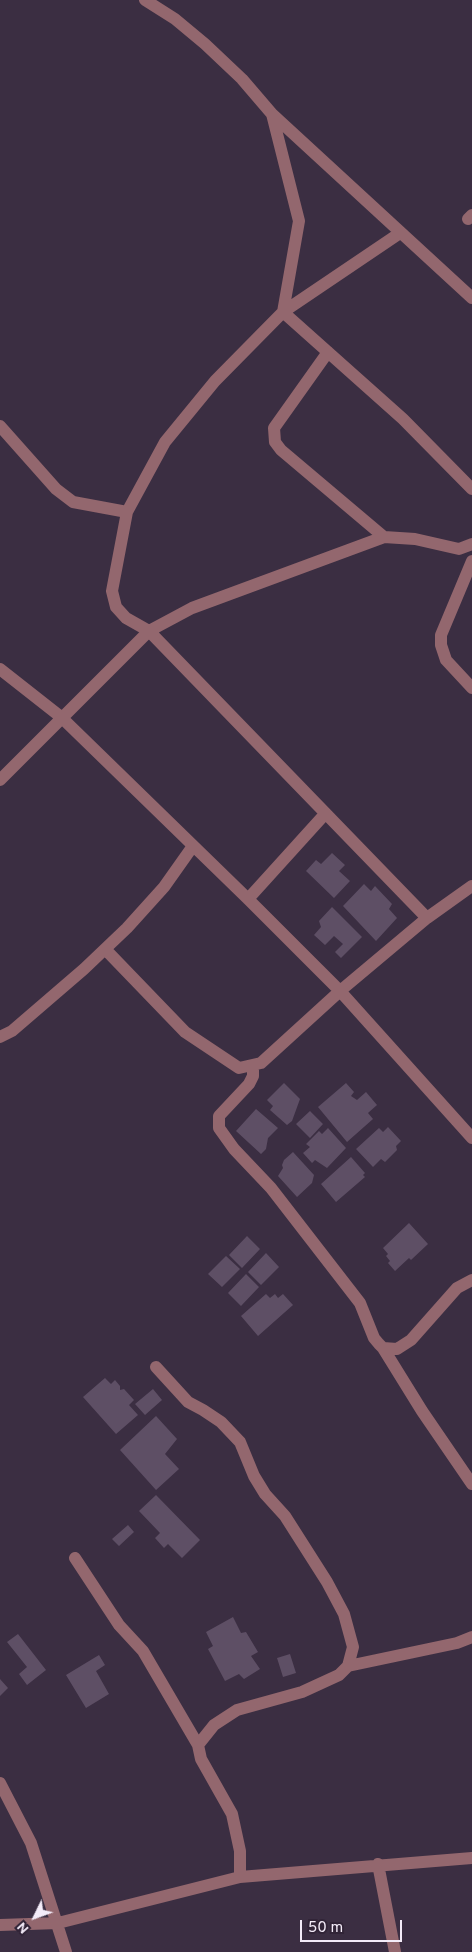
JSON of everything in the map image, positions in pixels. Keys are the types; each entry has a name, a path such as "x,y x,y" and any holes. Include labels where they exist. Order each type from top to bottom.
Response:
{"street":[{"path":"145,0 175,19 205,44 242,79 272,114 472,298"},
{"path":"272,114 299,221 283,312"},
{"path":"400,233 283,312 215,381 165,442 127,512 112,591 116,607 126,618 148,631 427,918"},
{"path":"283,312 403,419 472,489"},
{"path":"328,352 274,428 275,442 281,450 384,537"},
{"path":"0,426 56,489 73,502 127,512"},
{"path":"0,780 148,631 192,608 384,537 415,539 459,549 472,544"},
{"path":"472,561 441,635 440,645 446,660 472,688"},
{"path":"0,669 61,717 248,899 340,991 472,1138"},
{"path":"248,899 325,814"},
{"path":"0,1037 12,1031 105,949 164,887 193,846"},
{"path":"105,949 184,1032 239,1068 261,1063 340,991 427,918 472,886"},
{"path":"253,1065 253,1076 249,1084 219,1116 219,1128 234,1149 271,1188 360,1303 374,1338 383,1348 422,1411 472,1484"},
{"path":"383,1348 397,1349 412,1340 457,1288 472,1280"},
{"path":"156,1368 188,1402 215,1418 240,1442 254,1476 265,1494 285,1516 344,1614 354,1647 348,1666 339,1675 302,1692 237,1710 214,1725 198,1745"},
{"path":"75,1558 119,1625 143,1651 198,1745 201,1759 232,1814 240,1851 240,1877"},
{"path":"348,1666 457,1643 472,1637"},
{"path":"0,1783 31,1843 66,1952"},
{"path":"0,1924 58,1923 240,1877 378,1864 472,1858"},
{"path":"378,1864 395,1952"}],"building":[{"path":"332,853 345,865 339,871 350,881 334,898 306,871 316,860 321,864"},
{"path":"364,884 371,891 375,886 392,904 389,909 397,918 376,941 343,906"},
{"path":"332,907 362,937 341,958 335,952 343,944 334,936 325,945 314,935 321,927 319,921"},
{"path":"284,1083 300,1099 292,1121 287,1125 270,1110 273,1106 267,1100"},
{"path":"346,1083 354,1092 351,1096 357,1100 366,1092 377,1105 368,1113 373,1119 347,1142 318,1107"},
{"path":"256,1109 278,1128 268,1138 266,1149 261,1154 236,1131"},
{"path":"310,1111 323,1124 310,1138 296,1124"},
{"path":"388,1127 401,1141 396,1146 397,1150 385,1162 381,1159 373,1167 356,1149 379,1128 383,1132"},
{"path":"328,1128 346,1148 327,1168 315,1160 312,1163 303,1153 310,1147 306,1144 319,1131 322,1134"},
{"path":"293,1152 314,1175 312,1183 297,1197 278,1176 283,1168 284,1160"},
{"path":"351,1157 365,1173 363,1175 365,1177 336,1202 321,1184"},
{"path":"409,1223 428,1244 411,1260 409,1258 395,1271 388,1263 390,1261 386,1256 388,1254 383,1248"},
{"path":"247,1236 260,1249 242,1268 229,1255"},
{"path":"266,1253 279,1267 261,1285 248,1272"},
{"path":"226,1256 240,1269 222,1287 208,1274"},
{"path":"246,1274 259,1287 241,1306 228,1293"},
{"path":"266,1294 270,1298 275,1294 278,1298 283,1294 293,1305 258,1336 241,1316"},
{"path":"105,1378 111,1384 115,1380 120,1386 120,1390 124,1389 134,1400 129,1405 138,1415 116,1434 83,1397"},
{"path":"153,1389 162,1400 145,1415 135,1404"},
{"path":"156,1416 177,1439 165,1454 179,1469 156,1490 120,1450"},
{"path":"156,1495 200,1540 182,1558 168,1544 164,1548 155,1538 160,1533 139,1511"},
{"path":"128,1525 134,1532 119,1546 112,1539"},
{"path":"233,1617 241,1633 246,1632 258,1652 251,1656 260,1669 244,1679 239,1674 225,1681 208,1649 213,1646 206,1632"},
{"path":"18,1634 46,1670 27,1685 19,1674 27,1667 7,1642"},
{"path":"290,1654 296,1673 283,1677 277,1658"},
{"path":"99,1655 105,1665 96,1671 109,1694 86,1708 66,1675"},
{"path":"0,1679 8,1688 0,1696"}]}
